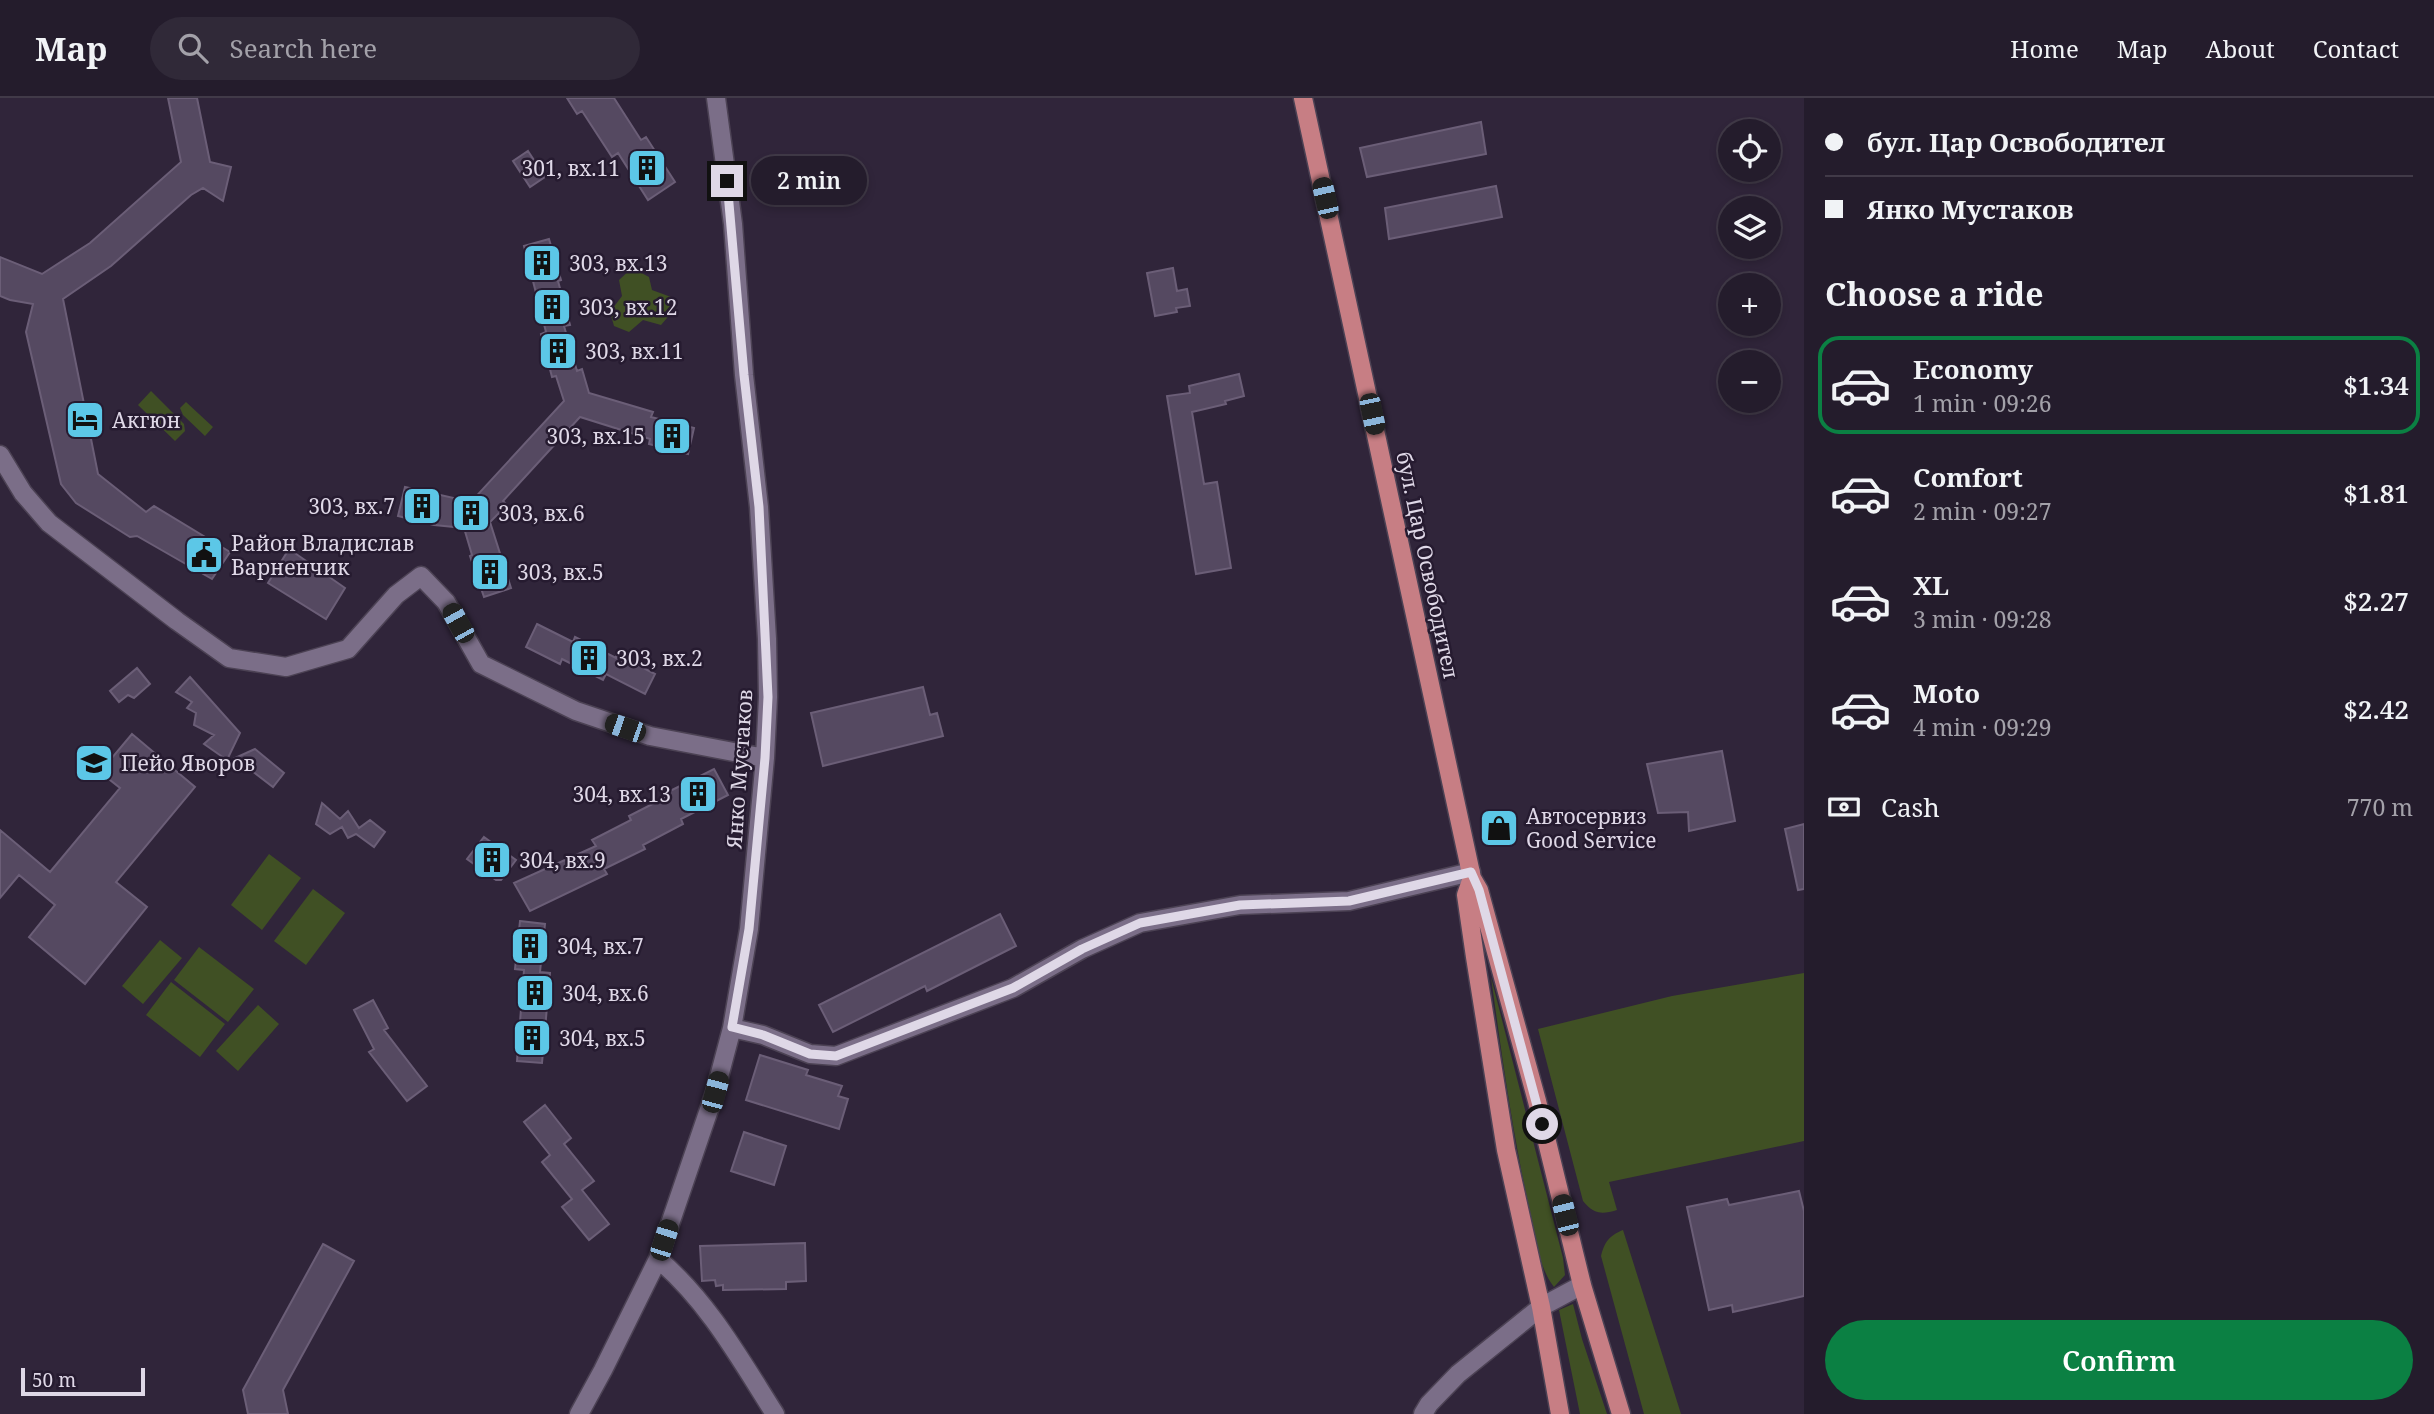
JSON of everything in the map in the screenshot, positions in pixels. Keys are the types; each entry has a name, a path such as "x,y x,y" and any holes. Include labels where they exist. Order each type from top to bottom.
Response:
{"main road":[{"name":"бул. Цар Освободител","path":"1303,98 1471,875 1479,890 1582,1285 1621,1414"},
{"name":"бул. Цар Освободител","path":"1471,875 1466,895 1506,1150 1541,1307 1560,1414"}],"street":[{"name":"Янко Мустаков","path":"579,1414 658,1259 715,1092 732,1027 749,929 765,758 767,650 759,507 744,375 733,224 716,98"},
{"path":"0,455 23,493 49,523 229,658 286,667 348,649 396,595 421,576 446,602 481,664 576,711 637,732 765,758"},
{"path":"732,1027 763,1035 810,1054 836,1056 1013,988 1082,949 1140,923 1240,905 1349,901 1471,875"},
{"path":"658,1259 681,1278 721,1330 775,1414"},
{"path":"1423,1414 1458,1374 1541,1307 1582,1285"}],"green space":[{"path":"632,268 649,277 652,290 671,297 674,310 661,325 643,320 629,332 614,326 610,312 622,296 619,280"},
{"path":"151,391 184,424 185,431 175,441 138,405"},
{"path":"186,402 213,427 205,436 183,415 180,408"},
{"path":"269,854 301,878 262,930 231,905"},
{"path":"313,889 345,913 306,965 274,941"},
{"path":"160,940 182,958 143,1004 122,986"},
{"path":"199,947 254,989 228,1022 174,980"},
{"path":"1804,973 1804,1141 1609,1182 1617,1210 1598,1212 1587,1205 1583,1201 1538,1029 1672,996"},
{"path":"1491,977 1563,1258 1565,1275 1554,1287 1541,1262 1525,1186 1508,1097"},
{"path":"171,982 225,1024 200,1057 146,1015"},
{"path":"258,1005 279,1024 238,1071 216,1051"},
{"path":"1623,1230 1681,1414 1644,1414 1601,1256 1608,1240"},
{"path":"1573,1304 1607,1414 1580,1414 1559,1310"}],"building":[{"path":"168,98 197,98 210,162 231,167 223,201 203,188 191,195 111,266 63,299 98,474 146,512 154,506 230,552 212,579 137,536 130,537 76,503 61,484 26,332 33,304 0,296 0,257 42,274 90,243 181,162"},
{"path":"567,98 614,98 641,140 646,137 675,182 648,200 618,153 612,157 582,111 577,114"},
{"path":"1481,122 1486,154 1367,177 1360,148"},
{"path":"528,151 545,177 530,187 513,161"},
{"path":"1496,186 1502,217 1389,239 1385,208"},
{"path":"549,239 570,325 564,326 577,371 582,369 589,393 653,412 651,417 694,428 688,454 649,444 650,439 580,417 503,501 507,505 490,522 511,588 484,597 464,528 434,525 398,516 405,487 471,502 564,401 556,376 552,377 541,334 546,332 524,246"},
{"path":"1173,268 1177,291 1187,289 1190,306 1176,308 1177,312 1155,316 1147,273"},
{"path":"1239,374 1244,396 1225,401 1226,404 1192,412 1204,484 1217,482 1231,568 1196,574 1167,396 1190,393 1189,386"},
{"path":"289,549 345,588 326,619 268,583"},
{"path":"537,624 573,642 575,637 616,658 617,654 655,674 645,694 606,674 603,680 562,659 560,664 526,647"},
{"path":"137,668 150,684 134,698 128,695 119,702 110,691"},
{"path":"190,677 240,733 227,760 204,744 214,735 194,725 196,713 187,708 192,702 176,692"},
{"path":"923,687 930,715 937,713 943,736 823,766 811,713"},
{"path":"132,734 195,787 116,882 147,907 85,984 29,937 55,905 19,875 0,898 0,830 50,872 120,788 100,772"},
{"path":"255,749 284,773 273,787 235,758"},
{"path":"1722,751 1735,821 1689,831 1688,812 1658,813 1647,764"},
{"path":"714,769 728,795 681,819 683,824 643,845 645,849 604,869 607,874 530,911 514,883 596,846 592,840 631,820 629,816 670,795 668,792"},
{"path":"322,803 340,819 348,811 359,828 370,820 385,832 374,847 356,834 348,838 342,827 330,834 316,824"},
{"path":"1804,824 1804,889 1798,890 1785,829"},
{"name":"304, вх.9","path":"484,837 516,860 501,880 496,880 467,859"},
{"path":"1000,914 1016,946 927,991 925,986 833,1032 819,1005"},
{"path":"520,921 545,924 540,972 550,973 542,1063 517,1061 524,970 515,969"},
{"path":"373,1000 388,1028 384,1030 427,1086 407,1101 369,1052 374,1049 354,1010"},
{"path":"760,1055 808,1070 806,1075 842,1086 838,1096 848,1099 839,1129 746,1100"},
{"path":"545,1105 571,1138 564,1144 594,1181 582,1190 609,1224 589,1240 562,1207 572,1199 542,1162 550,1155 524,1122"},
{"path":"744,1132 786,1146 774,1185 731,1171"},
{"path":"1799,1191 1804,1211 1804,1296 1733,1312 1732,1305 1709,1310 1687,1207 1727,1199 1729,1205"},
{"path":"805,1243 806,1281 786,1282 786,1289 723,1290 723,1285 716,1286 715,1280 702,1281 700,1246"},
{"path":"323,1244 354,1261 283,1390 288,1414 248,1414 243,1390"}],"place":[{"name":"301, вх.11","path":"647,168"},
{"name":"303, вх.13","path":"542,263"},
{"name":"303, вх.12","path":"552,307"},
{"name":"303, вх.11","path":"558,351"},
{"name":"Акгюн","path":"85,420"},
{"name":"303, вх.15","path":"672,436"},
{"name":"303, вх.7","path":"422,506"},
{"name":"303, вх.6","path":"471,513"},
{"name":"Район Владислав Варненчик","path":"204,555"},
{"name":"303, вх.5","path":"490,572"},
{"name":"303, вх.2","path":"589,658"},
{"name":"Пейо Яворов","path":"94,763"},
{"name":"304, вх.13","path":"698,794"},
{"name":"Автосервиз Good Service","path":"1499,828"},
{"name":"304, вх.9","path":"492,860"},
{"name":"304, вх.7","path":"530,946"},
{"name":"304, вх.6","path":"535,993"},
{"name":"304, вх.5","path":"532,1038"}],"route":[{"path":"727,181 759,507 768,697 749,929 732,1027 763,1035 810,1054 836,1056 1013,988 1082,949 1140,923 1240,905 1349,901 1471,872 1479,890 1542,1124"}]}
